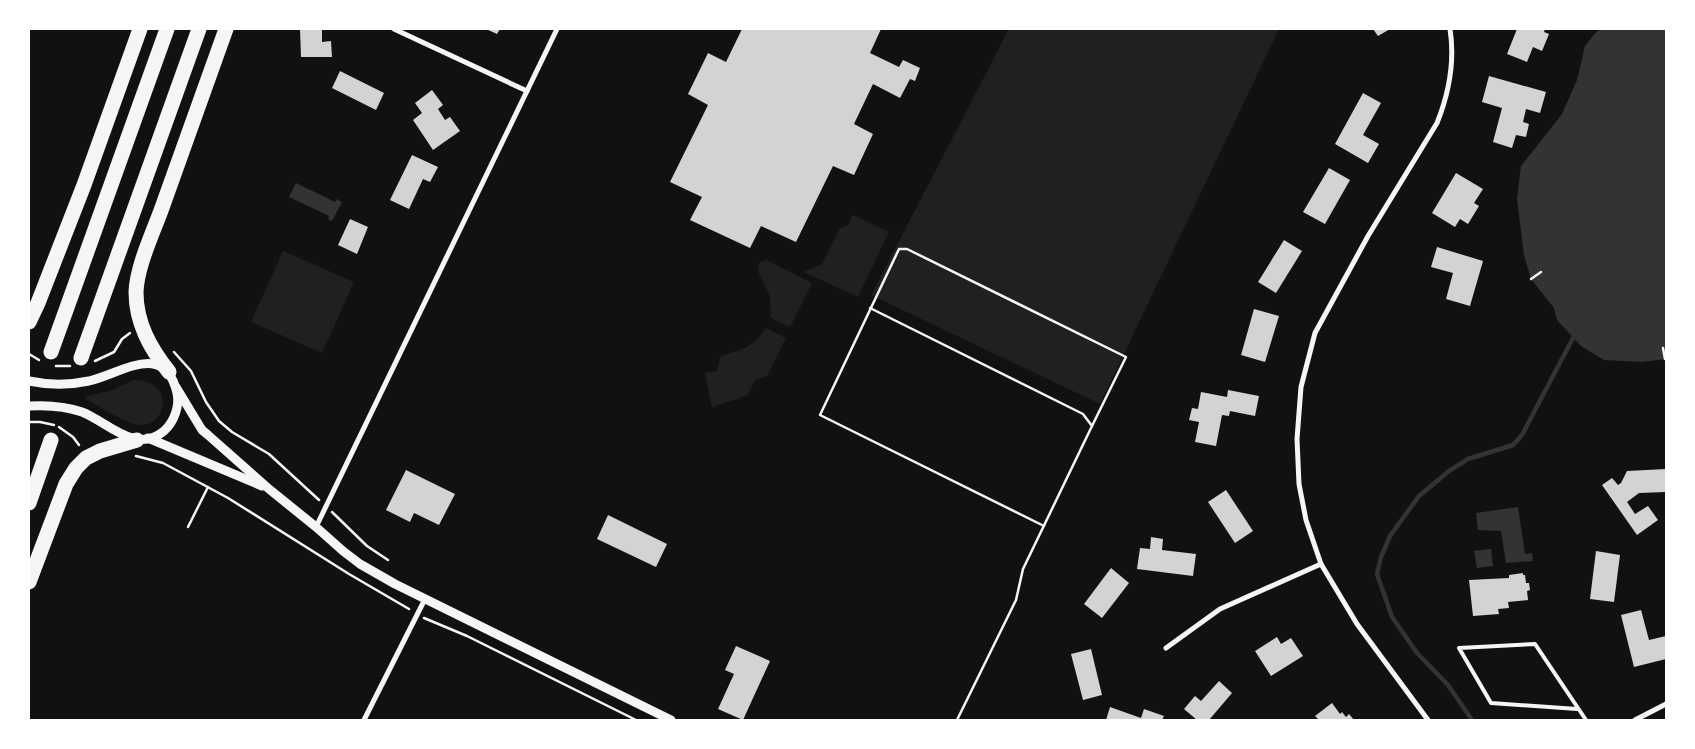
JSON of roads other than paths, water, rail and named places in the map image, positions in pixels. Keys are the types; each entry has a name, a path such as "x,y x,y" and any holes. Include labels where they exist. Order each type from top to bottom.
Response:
{"highway":[{"path":"29,322 84,185 140,29"},
{"path":"51,352 168,29"},
{"path":"81,358 199,29"},
{"path":"168,372 155,355 142,329 136,301 137,281 226,29"},
{"path":"29,582 66,484 76,468 86,458 100,450 143,439"},
{"path":"29,503 51,440"}],"street":[{"path":"394,29 527,91"},
{"path":"316,527 557,29"},
{"path":"1428,720 1357,624 1321,564 1306,520 1299,484 1297,439 1301,387 1315,333 1366,238 1437,122 1444,105 1452,68 1450,29"},
{"path":"29,381 75,383 90,380 133,364 157,365 168,372 202,430 269,490 360,564 381,577 671,720"},
{"path":"143,439 165,429 175,415 179,399 176,387"},
{"path":"29,406 73,409 99,421 116,432 143,439 269,490"},
{"path":"1166,648 1220,609 1321,564"},
{"path":"364,720 425,598"},
{"path":"1635,720 1666,704"}],"lane":[{"path":"1577,709 1491,703 1460,648 1535,644 1586,720"}],"waterway":[{"path":"1472,720 1448,685 1417,653 1392,617 1377,574 1381,557 1390,536 1419,496 1449,471 1468,459 1513,445 1522,435 1573,338"}]}
